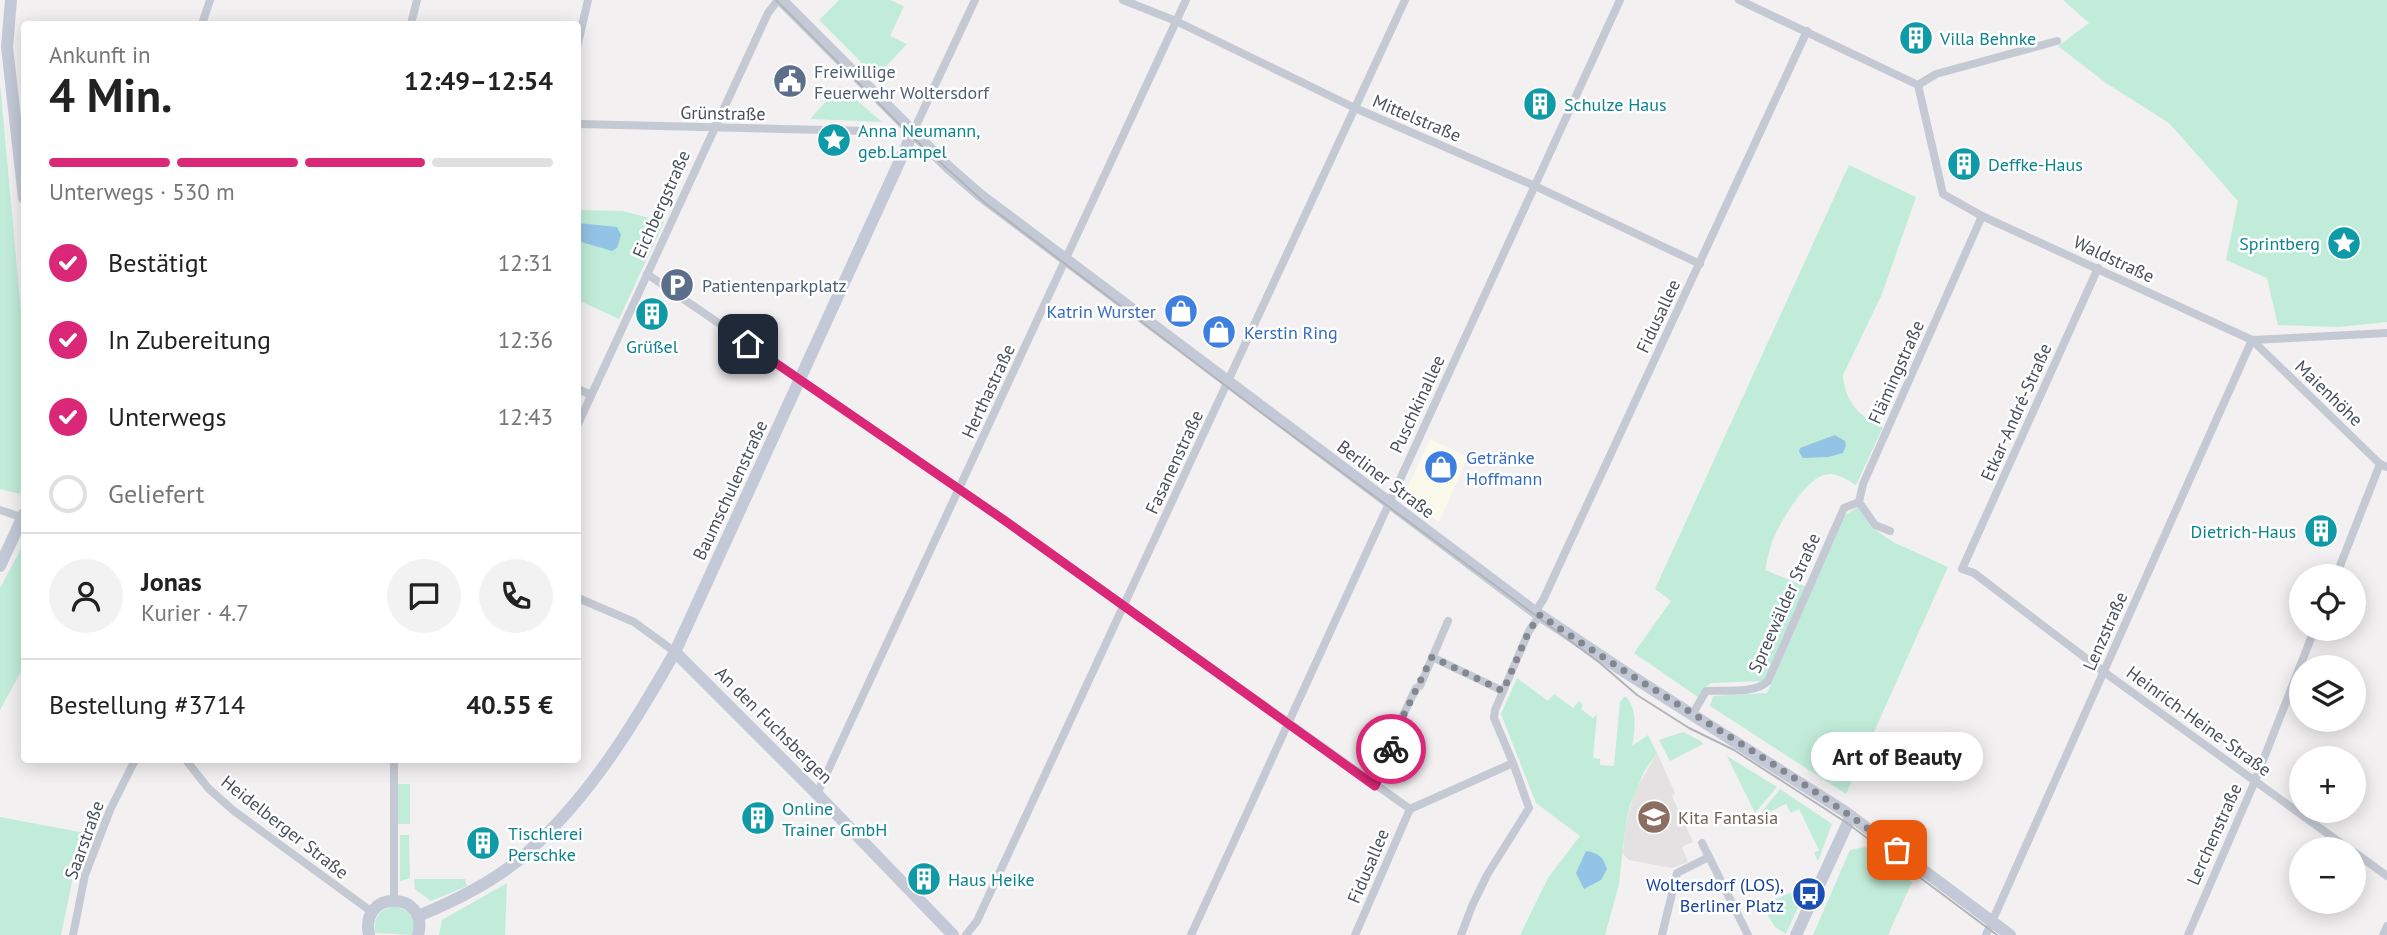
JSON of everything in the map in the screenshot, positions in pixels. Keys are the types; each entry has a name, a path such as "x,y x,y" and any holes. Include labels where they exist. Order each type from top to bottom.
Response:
{"street":[{"path":"11,0 7,47 21,171"},
{"path":"203,21 210,0"},
{"path":"412,21 417,0"},
{"path":"581,30 588,0"},
{"name":"Eichbergstraße","path":"581,417 768,13 780,0"},
{"name":"Berliner Straße","path":"780,0 970,187 1065,260 1537,613 1851,816 2010,935"},
{"name":"Baumschulenstraße","path":"418,916 489,880 528,852 575,803 635,722 675,652 975,0"},
{"name":"Mittelstraße","path":"1123,0 1176,21 1355,108 1535,186 1699,264"},
{"name":"Herthastraße","path":"817,794 1186,0"},
{"name":"Fasanenstraße","path":"966,935 977,921 1405,0"},
{"name":"Puschkinallee","path":"1191,935 1620,0"},
{"path":"1739,0 1918,85 1936,74 2057,41"},
{"name":"Fidusallee","path":"1461,935 1487,875 1529,808 1494,718 1494,710 1807,31"},
{"name":"Waldstraße","path":"1918,85 1943,194 1982,216 2252,341 2387,334"},
{"name":"Grünstraße","path":"581,124 868,131"},
{"name":"Flämingstraße","path":"1859,502 1863,484 1982,216"},
{"name":"Etkar-André-Straße","path":"1962,569 2098,268"},
{"path":"647,274 960,489 1410,809 1513,763"},
{"name":"Maienhöhe","path":"2252,341 2384,465"},
{"name":"Lenzstraße","path":"1986,935 2252,341"},
{"path":"581,390 591,395"},
{"path":"2341,564 2384,465"},
{"path":"1859,502 1875,525 1890,531"},
{"name":"Spreewälder Straße","path":"1692,715 1706,691 1763,687 1768,681 1844,508 1859,502"},
{"path":"0,510 21,516"},
{"path":"0,566 21,523"},
{"name":"Heinrich-Heine-Straße","path":"1962,569 1974,573 2104,672 2333,837"},
{"name":"An den Fuchsbergen","path":"581,599 634,622 675,652 953,935"},
{"path":"1375,786 1393,747 1392,739 1448,621"},
{"name":"Lerchenstraße","path":"2188,935 2255,780 2310,641"},
{"path":"1432,657 1503,691"},
{"name":"Saarstraße","path":"73,935 85,875 110,810 134,763"},
{"name":"Heidelberger Straße","path":"188,763 208,788 234,811 372,912"},
{"path":"394,763 394,900"},
{"name":"Fidusallee","path":"1355,935 1410,809"},
{"path":"1796,935 1851,816"},
{"path":"1702,844 1748,935"},
{"path":"1662,935 1676,873 1709,858"},
{"path":"2366,861 2387,876"},
{"path":"369,935 368,926 372,912 381,903 394,900 409,904 418,916 418,935"},
{"path":"2383,935 2387,926"}],"shaded area":[{"path":"1430,439 1468,457 1439,522 1403,497"},
{"name":"Kita Fantasia","path":"1657,753 1675,793 1672,796 1693,842 1682,847 1688,862 1672,868 1629,860 1623,854 1625,829 1634,793"}],"green space":[{"path":"839,0 890,0 904,6 890,36 907,44 876,77 819,20"},
{"path":"2063,0 2387,0 2387,322 2338,327 2278,325 2267,278 2226,260 2238,201 2169,123 2106,83 2058,46 2089,23"},
{"path":"0,83 21,312 21,488 20,494 0,489"},
{"path":"840,86 882,122 810,119"},
{"path":"1849,165 1916,197 1882,294 1843,375 1850,401 1860,413 1883,427 1856,485 1834,474 1823,475 1815,480 1791,506 1774,537 1765,570 1807,587 1765,681 1712,683 1705,687 1698,697 1634,653 1671,601 1655,589"},
{"path":"581,210 623,211 664,222 619,319 581,301"},
{"path":"1858,507 1871,527 1893,542 1948,567 1846,794 1710,706 1713,696 1767,693 1845,515"},
{"path":"21,549 21,672 0,710 0,588"},
{"path":"1517,678 1548,701 1554,694 1573,708 1579,701 1583,705 1581,709 1593,718 1597,714 1593,758 1600,759 1600,765 1614,766 1620,702 1625,696 1634,713 1632,746 1648,735 1657,753 1644,772 1630,805 1619,884 1605,935 1520,935 1548,878 1580,836 1536,803 1501,714"},
{"path":"1683,732 1703,744 1670,761 1659,740"},
{"path":"1727,756 1777,787 1755,813"},
{"path":"398,784 410,784 410,824 398,824"},
{"path":"1780,789 1832,824 1818,861 1814,853 1819,850 1799,809 1791,813 1786,804 1757,818"},
{"path":"0,817 85,833 61,935 0,935"},
{"path":"400,835 409,835 410,878 400,881"},
{"path":"1865,847 1912,882 1888,935 1813,935 1850,850"},
{"path":"1812,876 1786,934 1775,927 1762,906 1802,887 1800,882"},
{"path":"414,879 465,879 467,886 431,901 415,889"},
{"path":"507,883 505,935 439,935 442,920"},
{"path":"394,906 411,916 414,924 412,935 375,933 378,915"}],"water":[{"path":"581,223 617,227 621,235 617,248 612,251 581,242"},
{"path":"1835,435 1845,441 1843,453 1828,457 1803,458 1799,452 1800,448"},
{"path":"1586,851 1600,856 1607,869 1601,880 1584,889 1576,873"}],"tram line":[{"path":"776,0 911,136 985,203 1255,408 1600,663 1637,695 1689,728 1734,750 1847,823 1997,935"}],"way so far":[{"path":"1391,749 1392,739 1432,657 1503,691 1529,631 1540,615 1844,811 1897,850"}],"place":[{"name":"Villa Behnke","path":"1916,38"},
{"name":"Freiwillige Feuerwehr Woltersdorf","path":"790,81"},
{"name":"Schulze Haus","path":"1540,104"},
{"name":"Anna Neumann, geb.Lampel","path":"834,140"},
{"name":"Deffke-Haus","path":"1964,164"},
{"name":"Sprintberg","path":"2344,243"},
{"name":"Patientenparkplatz","path":"677,285"},
{"name":"Katrin Wurster","path":"1181,311"},
{"name":"Grüßel","path":"652,314"},
{"name":"Kerstin Ring","path":"1219,332"},
{"name":"Getränke Hoffmann","path":"1441,467"},
{"name":"Dietrich-Haus","path":"2321,531"},
{"name":"Kita Fantasia","path":"1654,817"},
{"name":"Online Trainer GmbH","path":"758,818"},
{"name":"Tischlerei Perschke","path":"483,843"},
{"name":"Art of Beauty","path":"1897,850"},
{"name":"Haus Heike","path":"924,879"},
{"name":"Woltersdorf (LOS), Berliner Platz","path":"1809,894"}],"route":[{"path":"748,344 1004,520 1375,786 1391,749"}]}
